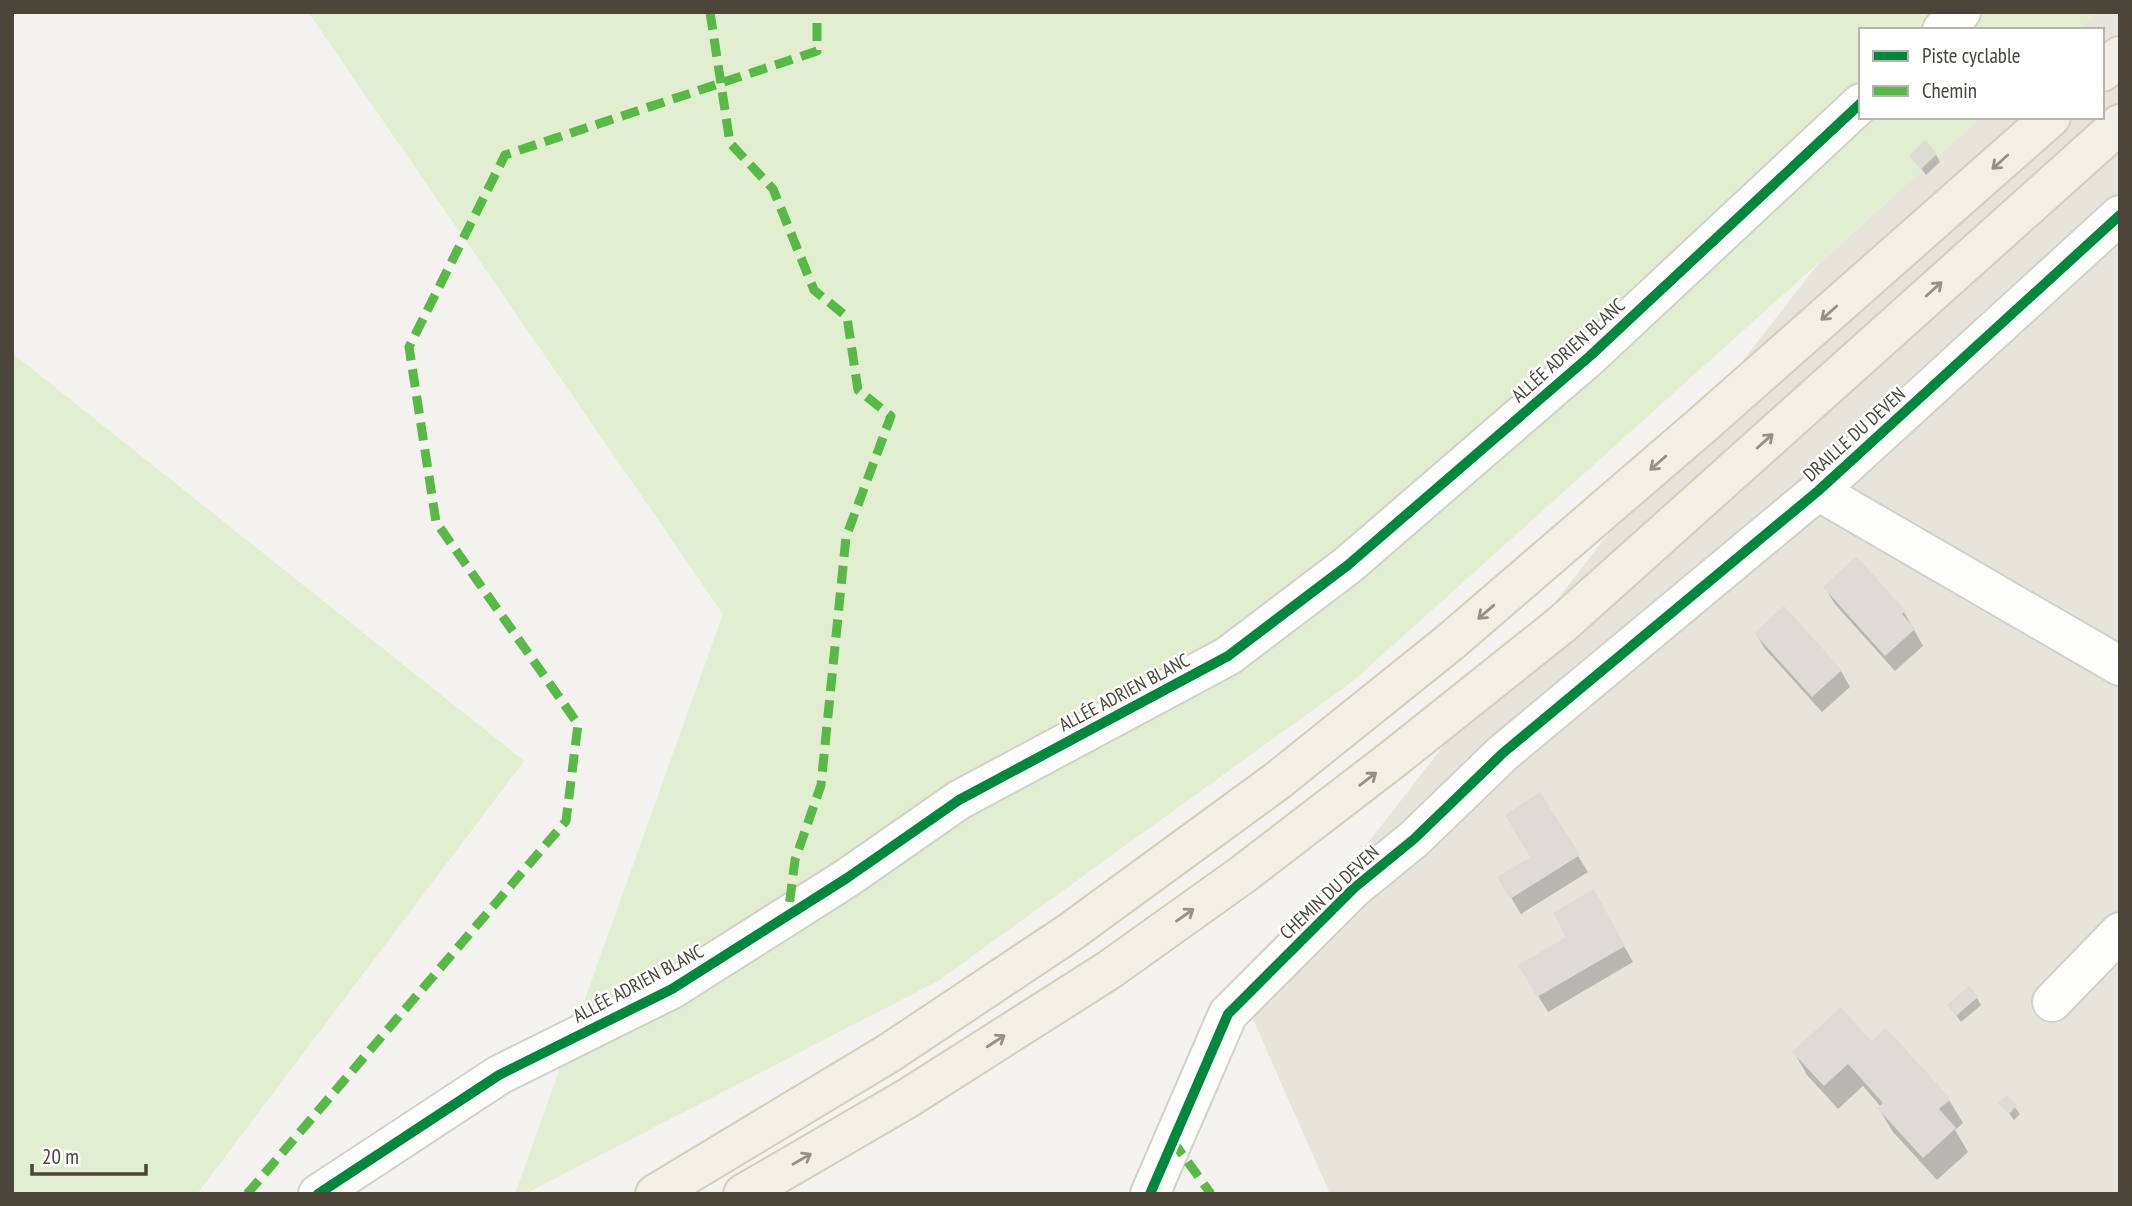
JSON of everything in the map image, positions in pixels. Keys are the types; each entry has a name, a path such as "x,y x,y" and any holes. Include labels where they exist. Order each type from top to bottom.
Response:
{"main road":[{"path":"2104,70 2120,56"},
{"path":"655,1194 889,1053 1069,933 1277,781 1502,598 2049,119"},
{"path":"743,1194 908,1098 1109,970 1242,875 1393,759 1561,625 2120,124"}],"street":[{"path":"1944,28 1961,12"},
{"name":"ALLÉE ADRIEN BLANC","path":"318,1194 499,1075 672,989 847,878 959,800 1227,656 1349,565 1569,374 1859,105"},
{"name":"DRAILLE DU DEVEN","path":"1604,670 1818,491 2120,215"},
{"path":"1818,491 2120,666"},
{"name":"CHEMIN DU DEVEN","path":"1150,1194 1228,1014 1354,888 1414,839 1503,753 1604,670"},
{"path":"2052,1002 2120,932"}],"shaded area":[{"path":"2098,12 2120,12 2120,1194 1330,1194 1245,1001 1818,264 1979,119 2104,119 2104,28 2080,28"}],"green space":[{"path":"308,12 2098,12 2080,28 1859,28 1859,119 1979,119 1353,681 938,981 525,1194 515,1194 723,614"},
{"path":"12,353 524,761 197,1194 12,1194"}],"building":[{"path":"1925,140 1937,154 1921,169 1909,156"},
{"path":"1856,556 1906,611 1902,614 1915,629 1885,656 1823,587"},
{"path":"1784,606 1842,670 1812,697 1754,633"},
{"path":"1540,792 1580,855 1510,899 1497,877 1530,857 1505,815"},
{"path":"1594,889 1625,946 1537,997 1518,965 1566,937 1553,913"},
{"path":"1969,986 1978,997 1956,1016 1947,1005"},
{"path":"1841,1007 1871,1041 1886,1028 1951,1099 1939,1109 1956,1128 1923,1158 1877,1108 1883,1103 1848,1064 1824,1086 1792,1052"},
{"path":"2007,1095 2017,1105 2009,1114 1998,1103"}],"marked path":[{"path":"710,12 730,143 773,189 814,290 847,317 858,390 891,416 846,537 821,785 795,860 788,915"},
{"path":"247,1194 566,821 578,724 436,522 409,347 505,155 817,51 817,12"},
{"path":"1172,1140 1211,1194"}],"cycle path":[{"path":"318,1194 499,1075 672,989 847,878 959,800 1228,656 1348,565 1590,356 1859,105"},
{"path":"1150,1194 1228,1014 1354,888 1414,839 1503,753 1818,491 2120,215"}]}
